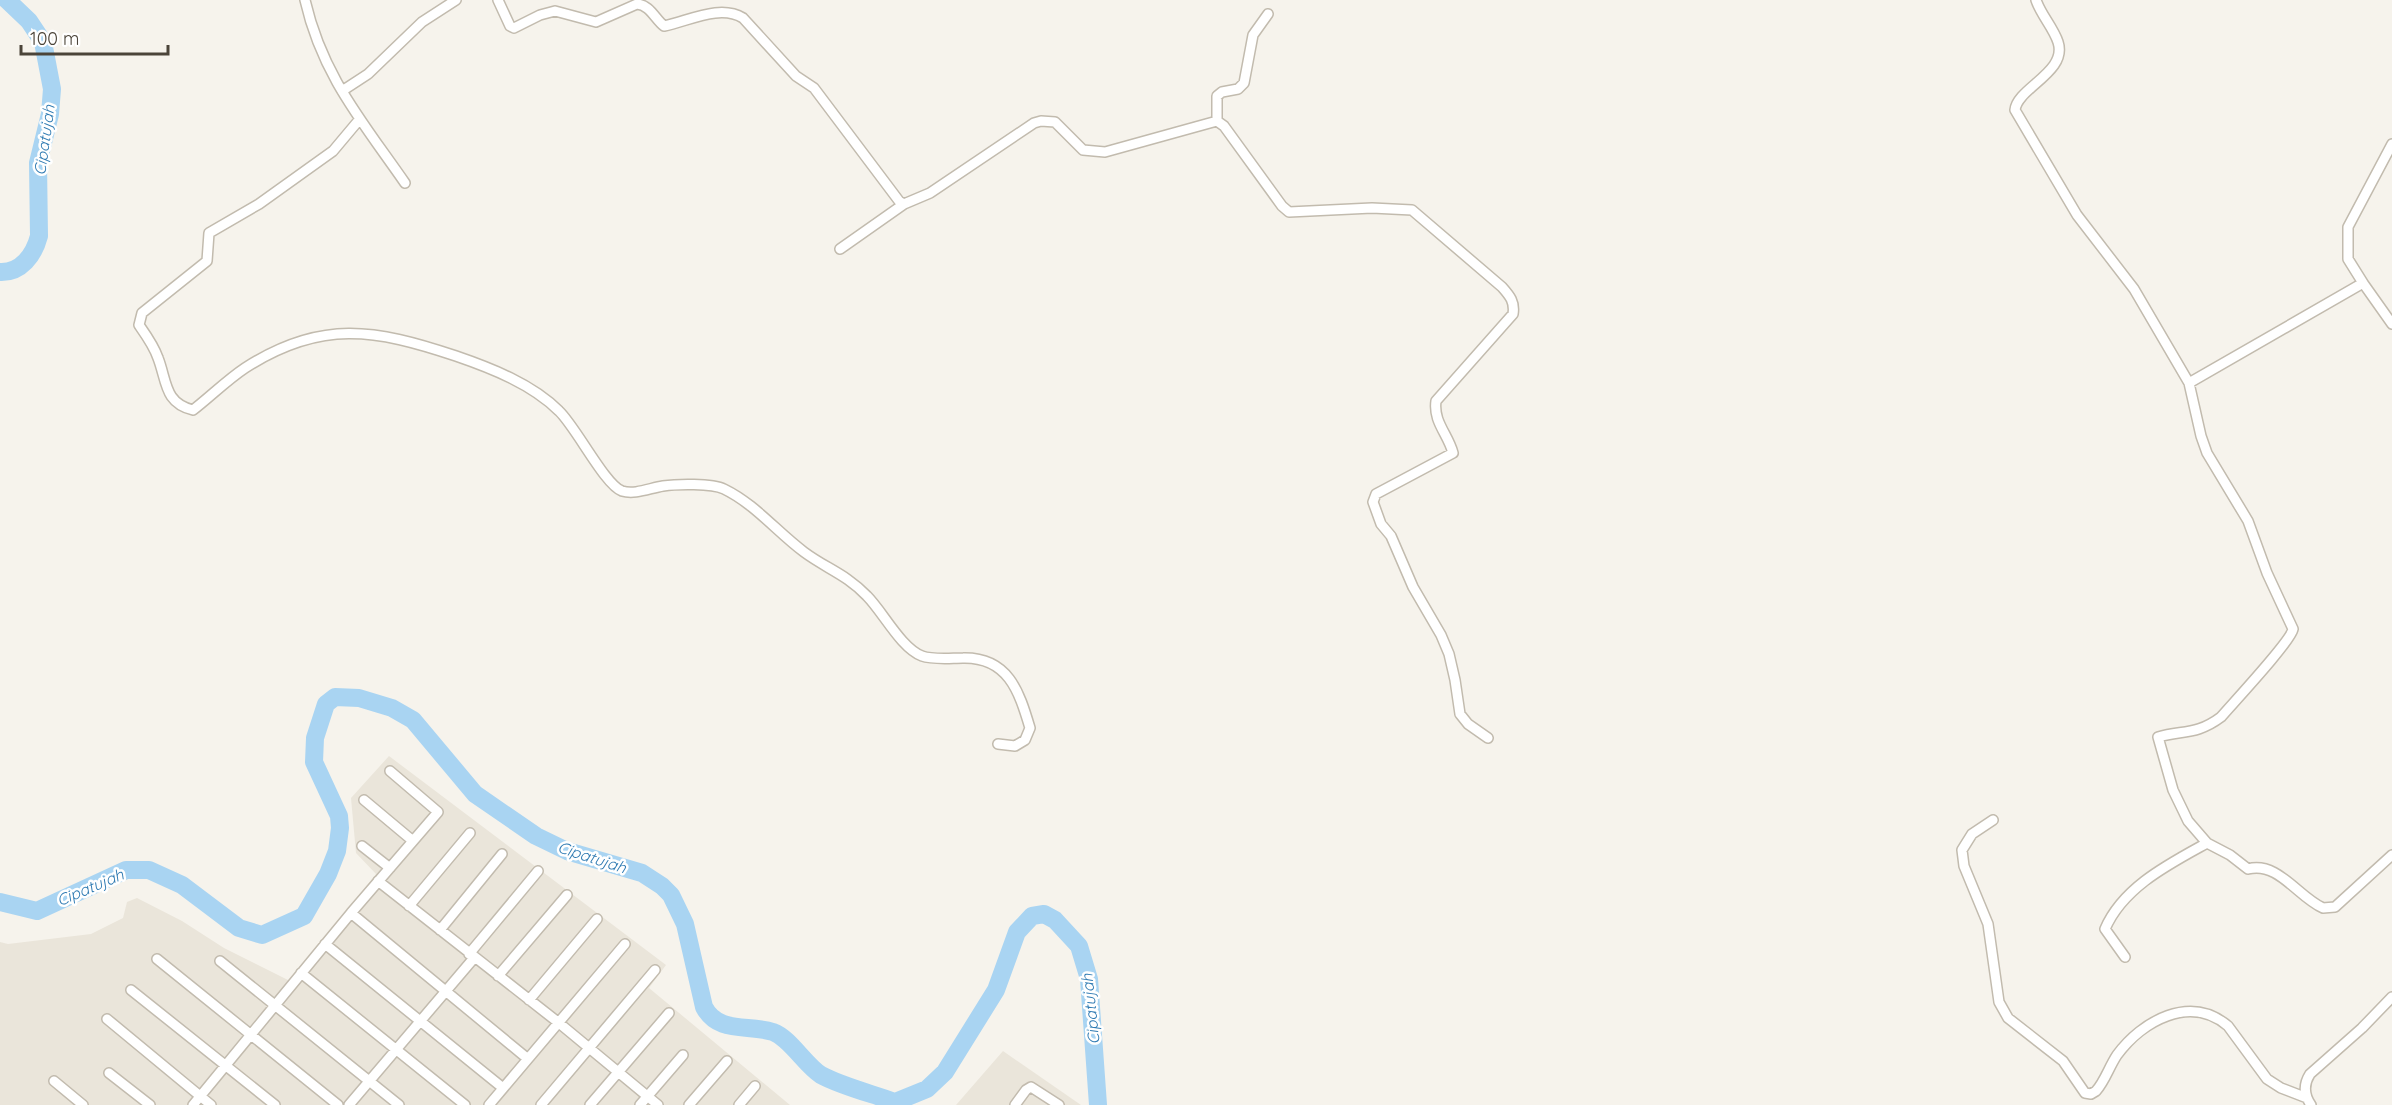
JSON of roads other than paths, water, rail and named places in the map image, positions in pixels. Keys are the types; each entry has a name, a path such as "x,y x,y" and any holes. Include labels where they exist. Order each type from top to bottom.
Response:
{"street":[{"path":"305,0 315,40 328,69 359,120 405,183"},
{"path":"342,92 368,74 422,22 456,0"},
{"path":"498,0 510,26 514,28 540,15 555,11 596,22 637,4 649,9 664,26 722,11 735,13 743,18 796,76 814,88 899,201 904,204"},
{"path":"2036,0 2040,12 2059,42 2058,54 2048,73 2020,99 2015,110 2071,206 2134,289 2189,383 2207,453 2248,521 2267,573 2292,629 2292,635 2282,648 2221,717 2210,725 2190,733 2157,738 2173,790 2188,820 2207,843 2230,855 2248,869 2258,867 2276,873 2319,907 2326,909 2335,907 2391,858"},
{"path":"1217,121 1217,96 1222,92 1238,88 1244,83 1253,35 1268,14"},
{"path":"359,120 333,152 260,204 209,233 208,260 142,313 139,325 155,350 172,398 180,407 193,410 245,368 281,349 329,333 359,332 411,341 486,366 527,388 559,410 580,436 612,484 622,491 640,491 665,486 721,488 757,509 805,553 849,578 869,597 907,646 922,656 973,658 995,664 1016,688 1030,728 1025,740 1015,746 998,744"},
{"path":"840,249 904,204 930,193 1034,123 1041,121 1055,123 1083,150 1105,152 1217,121"},
{"path":"1217,121 1224,126 1286,210 1294,212 1372,208 1412,210 1497,282 1513,300 1513,314 1436,402 1434,412 1437,422 1453,453 1376,494 1373,502 1381,524 1391,536 1413,587 1441,635 1449,654 1460,714 1468,724 1488,738"},
{"path":"2392,144 2348,227 2348,259 2392,324"},
{"path":"2189,383 2363,283"},
{"path":"193,1105 325,944 438,812 390,771"},
{"path":"364,800 413,841"},
{"path":"1993,820 1972,834 1962,850 1964,866 1988,924 1999,1002 2008,1018 2063,1061 2085,1093 2091,1095 2096,1091 2117,1056 2138,1033 2167,1015 2200,1012 2221,1021 2267,1079 2309,1102"},
{"path":"409,906 470,833"},
{"path":"2125,957 2105,929 2111,916 2129,895 2150,878 2207,843"},
{"path":"362,846 390,868"},
{"path":"440,930 502,854"},
{"path":"350,1105 446,991 538,871"},
{"path":"378,881 658,1105"},
{"path":"498,976 567,895"},
{"path":"351,913 528,1059"},
{"path":"529,1000 597,919"},
{"path":"325,944 503,1088"},
{"path":"489,1105 625,945"},
{"path":"157,959 338,1105"},
{"path":"220,961 399,1105"},
{"path":"541,1105 655,970"},
{"path":"301,973 395,1051 465,1105"},
{"path":"131,990 275,1105"},
{"path":"2309,1102 2305,1084 2310,1074 2362,1028 2392,997"},
{"path":"590,1105 669,1013"},
{"path":"107,1019 211,1105"},
{"path":"640,1105 683,1055"},
{"path":"689,1105 727,1061"},
{"path":"109,1073 150,1105"},
{"path":"54,1081 83,1105"},
{"path":"739,1105 755,1086"},
{"path":"1015,1105 1031,1087 1059,1105"}],"waterway":[{"name":"Cipatujah","path":"0,272 8,272 26,262 39,236 38,163 50,114 52,89 43,42 29,21 7,0"},
{"name":"Cipatujah","path":"0,902 37,911 126,870 149,870 182,885 239,928 262,935 304,916 328,874 337,851 340,828 339,816 314,762 315,738 326,704 335,697 359,698 392,708 413,720 475,794 536,836 567,851 642,873 662,886 671,895 685,924 704,1007 717,1021 734,1027 773,1032 785,1040 821,1075 895,1102 927,1089 945,1072 996,990 1017,932 1032,916 1044,914 1055,920 1079,946 1089,979 1098,1105"}]}
